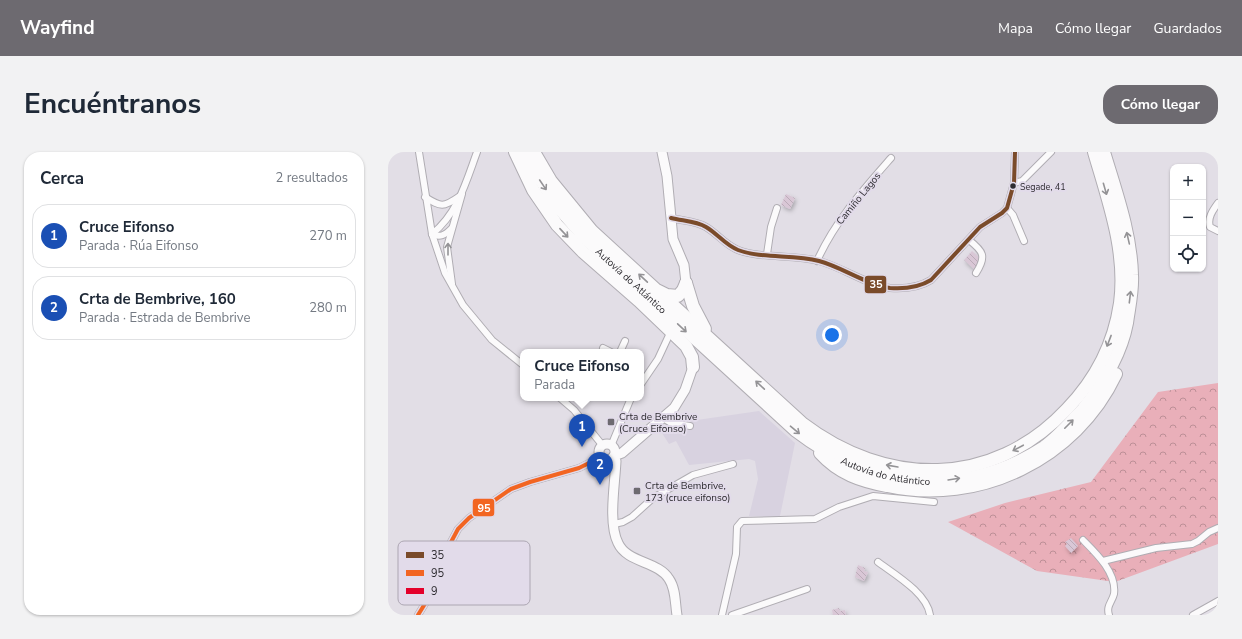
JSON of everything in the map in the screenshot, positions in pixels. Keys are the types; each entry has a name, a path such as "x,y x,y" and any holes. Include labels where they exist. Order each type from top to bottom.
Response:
{"highway":[{"path":"515,152 533,190 557,225 583,252 686,346 692,357 693,367"},
{"name":"Autovía do Atlántico","path":"523,152 557,206 585,238 765,404 810,442 829,463 839,471 867,482 900,489 932,491 957,490 1018,472 1065,442 1083,423 1105,394 1118,369 1122,357 1133,277 1131,250 1115,188"},
{"name":"Autovía do Atlántico","path":"534,152 551,181 592,231 802,423 832,444 868,460 910,469 955,468 999,457 1021,446 1039,435 1060,416 1081,395 1098,371 1111,336 1120,303 1121,276 1119,249 1111,213 1094,152"},
{"path":"1104,152 1115,188"},
{"path":"1110,152 1115,188"},
{"path":"656,290 667,295 678,296 684,290 686,283"},
{"path":"686,283 698,317 715,344"}],"street":[{"path":"419,152 432,234 438,256 452,288 463,305 492,340 520,363"},
{"path":"452,288 447,247 462,194 477,152"},
{"path":"662,152 673,239 684,265 686,283"},
{"path":"671,218 695,222 706,226 724,242 739,250 817,261 840,268 889,288 912,288 923,285 931,280 980,227 1002,213 1007,208 1014,184 1015,152"},
{"path":"1014,184 1022,181 1051,152"},
{"name":"Camiño Lagos","path":"817,261 844,213 891,158"},
{"path":"425,197 441,206 448,204 462,194"},
{"path":"432,234 445,222 462,194"},
{"path":"1218,203 1213,209 1209,223 1210,227 1218,231"},
{"path":"767,254 771,227 777,208"},
{"path":"1007,208 1013,215 1024,241"},
{"path":"432,234 442,236 452,229"},
{"path":"969,240 980,248 982,254 981,265 976,272"},
{"path":"644,380 658,359 671,331"},
{"path":"621,349 625,341"},
{"path":"452,541 458,529 468,518 512,489 530,482 579,468 609,453 628,446 674,408 682,396 693,367"},
{"path":"564,401 574,410 609,453 614,475 615,536 621,548 633,557 660,570 669,579 674,592 677,615"},
{"path":"609,453 631,401"},
{"path":"663,418 671,423 690,426"},
{"path":"614,524 623,522 632,517 653,498 693,475 733,464"},
{"path":"722,615 736,554 737,527 742,521 815,519 839,507 873,496 934,502"},
{"path":"1103,561 1156,548 1192,544 1209,532 1218,528"},
{"path":"1083,540 1103,561 1114,587 1114,593 1108,606 1109,615"},
{"path":"878,562 910,585 924,602 930,615"},
{"path":"732,615 807,589"},
{"path":"1194,615 1218,600"},
{"path":"418,615 424,605"}],"shaded area":[{"path":"759,411 795,443 780,516 776,517 749,516 758,479 755,461 749,459 689,465 676,441 669,444 660,430 667,428 689,430 690,421"}],"green space":[{"path":"1218,383 1218,544 1115,582 1037,571 948,522 1005,503 1091,482 1158,392"}],"building":[{"path":"786,194 795,198 790,209 781,205"},
{"path":"972,251 982,260 974,269 964,260"},
{"path":"1071,538 1078,546 1071,553 1065,546 1067,544 1065,542"},
{"path":"858,565 865,568 864,571 868,572 864,581 855,577"},
{"path":"839,608 840,611 845,610 846,615 833,615 832,610"}],"transit line":[{"name":"35","path":"671,218 702,225 733,248 747,253 819,261 881,286 890,288 906,288 921,285 931,280 980,227 1002,213 1007,208 1014,183 1015,152"},
{"name":"95","path":"452,541 458,529 469,518 511,489 579,468 601,457"},
{"name":"95","path":"418,615 424,605"}],"place":[{"name":"Segade, 41","path":"1013,186"},
{"name":"Crta de Bembrive (Cruce Eifonso)","path":"611,422"},
{"name":"Cruce Eifonso","path":"582,447"},
{"name":"Crta de Bembrive, 160","path":"600,485"},
{"name":"Crta de Bembrive, 173 (cruce eifonso)","path":"637,491"}]}
